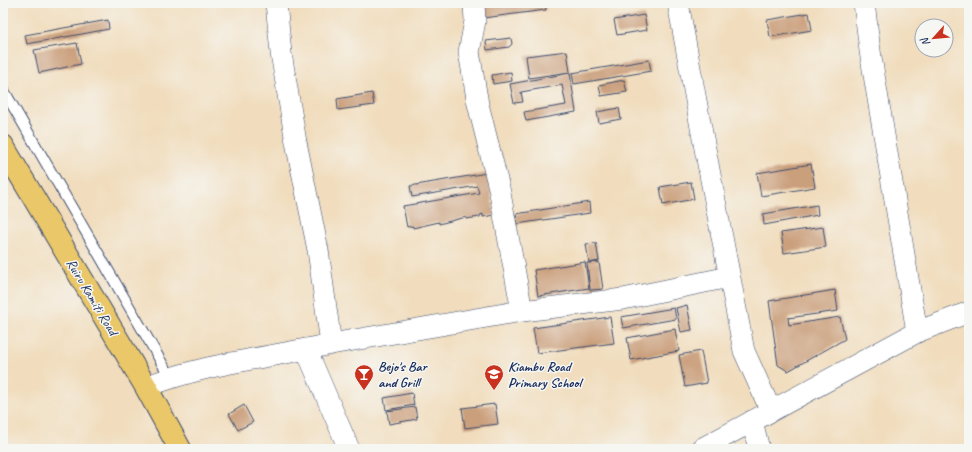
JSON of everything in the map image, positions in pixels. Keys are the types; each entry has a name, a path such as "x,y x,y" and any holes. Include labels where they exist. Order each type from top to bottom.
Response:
{"main road":[{"name":"Ruiru Kamiti Road","path":"3,146 146,387 180,449"}],"street":[{"path":"276,3 281,53 296,142 318,250 331,344"},
{"path":"474,3 475,21 469,52 478,104 499,188 522,311"},
{"path":"678,3 744,351 771,411"},
{"path":"864,3 871,58 917,332"},
{"path":"146,387 170,377 258,356 522,311 623,300 729,277"},
{"path":"701,449 917,332 969,312"},
{"path":"306,349 349,449"},
{"path":"752,421 759,449"}],"lane":[{"path":"3,89 170,377"}],"building":[{"path":"481,3 545,3 546,10 483,18"},
{"path":"809,13 812,30 770,37 767,20"},
{"path":"644,15 647,30 617,35 614,20"},
{"path":"108,20 109,29 27,44 25,35"},
{"path":"511,38 512,44 509,47 487,50 486,41"},
{"path":"77,43 81,64 39,73 34,50"},
{"path":"567,51 570,72 529,78 526,56"},
{"path":"649,60 651,71 574,84 572,73"},
{"path":"511,72 512,81 493,84 492,75"},
{"path":"570,73 576,112 526,121 524,112 566,105 562,85 521,92 523,102 514,103 510,84"},
{"path":"624,80 627,92 601,96 599,85"},
{"path":"372,93 374,105 338,110 337,99"},
{"path":"619,108 621,119 599,123 597,112"},
{"path":"811,164 815,187 761,196 757,173"},
{"path":"487,173 495,215 483,217 483,214 480,215 480,217 466,219 466,217 439,224 439,222 413,228 413,226 407,227 403,206 479,193 477,186 412,197 410,186"},
{"path":"691,182 694,199 663,205 660,187"},
{"path":"589,202 590,213 517,224 516,214"},
{"path":"817,205 818,215 764,225 763,214"},
{"path":"823,227 826,247 784,253 781,233"},
{"path":"596,243 599,261 589,263 586,244"},
{"path":"585,262 589,288 538,296 534,270"},
{"path":"599,262 603,289 590,290 587,263"},
{"path":"835,290 838,311 788,318 789,325 840,317 845,339 788,371 778,365 769,301"},
{"path":"687,305 692,330 681,332 676,308"},
{"path":"674,308 676,319 623,328 621,317"},
{"path":"610,317 614,343 537,353 533,328"},
{"path":"675,329 679,351 631,360 627,338"},
{"path":"701,351 707,383 685,387 679,355"},
{"path":"412,393 414,405 386,410 384,398"},
{"path":"495,404 498,424 465,428 462,408"},
{"path":"244,405 253,422 238,430 229,414"},
{"path":"415,407 417,419 389,424 387,411"}],"place":[{"name":"Bejo's Bar and Grill","path":"364,391"},
{"name":"Kiambu Road Primary School","path":"494,391"}]}
